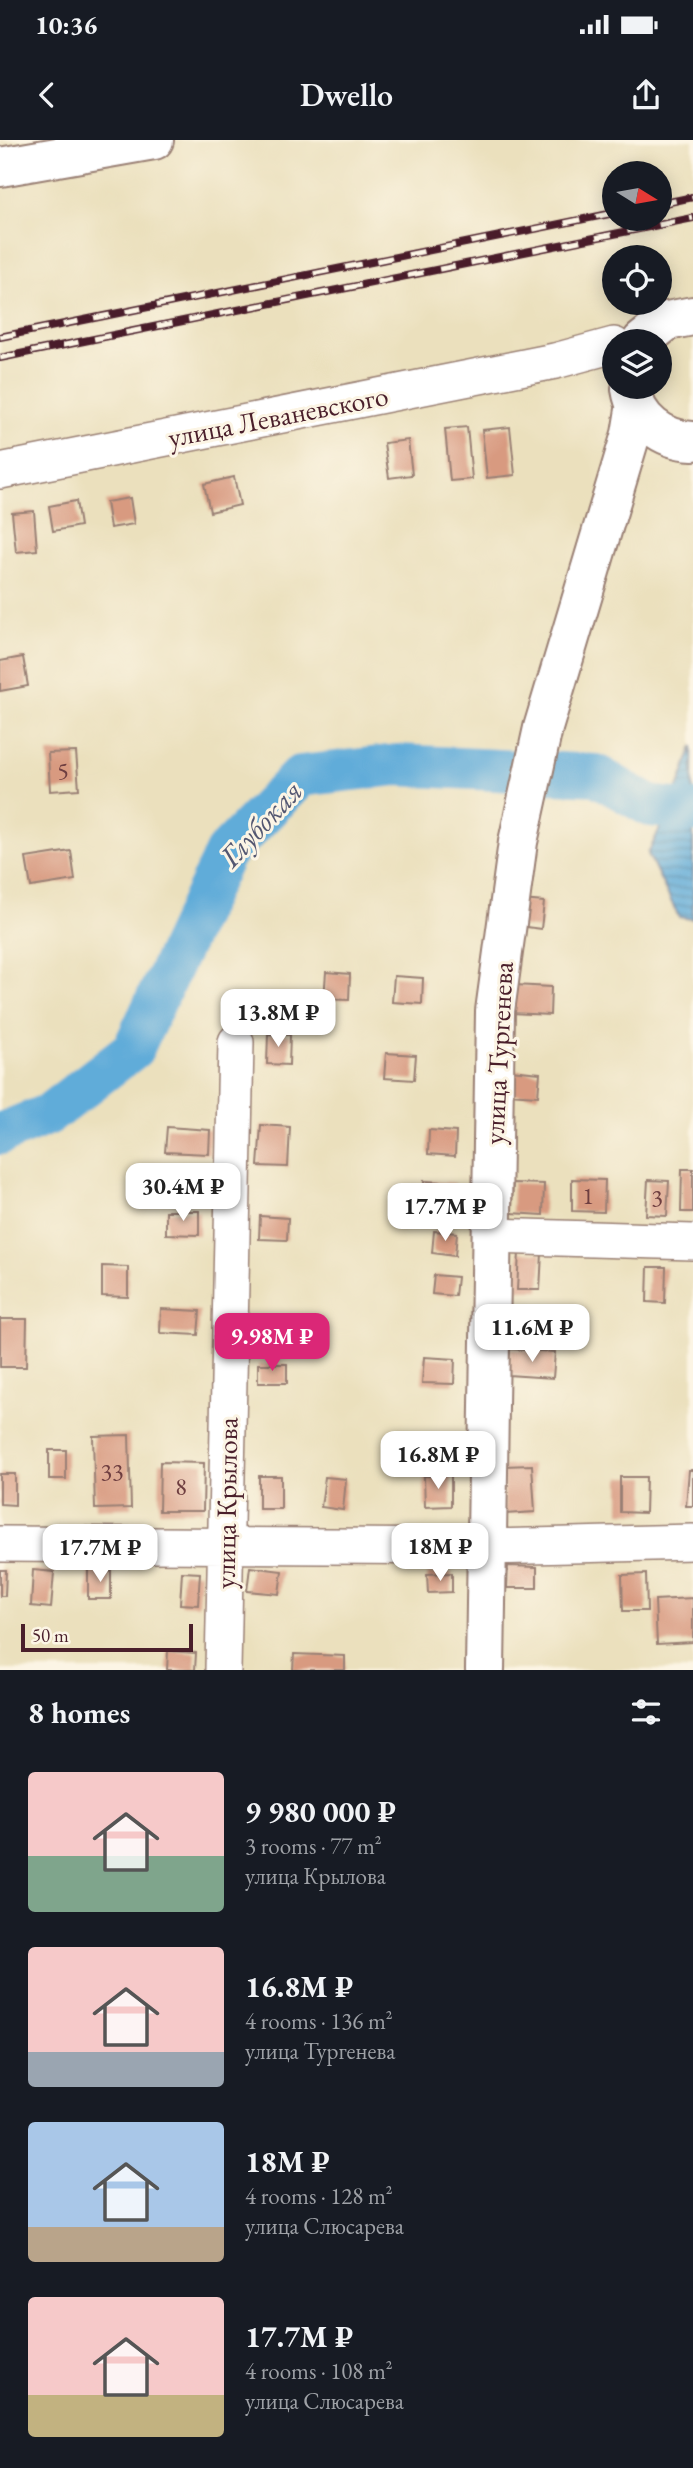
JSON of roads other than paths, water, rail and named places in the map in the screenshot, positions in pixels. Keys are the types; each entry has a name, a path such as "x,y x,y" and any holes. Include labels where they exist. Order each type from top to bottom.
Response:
{"main road":[{"path":"0,167 153,140"},
{"path":"654,329 667,321 693,316"},
{"name":"улица Тургенева","path":"485,1670 495,1011 518,842 543,728 614,491 626,399"},
{"path":"633,399 650,425 665,435 687,440"},
{"name":"улица Тургенева","path":"614,491 650,454 687,440"}],"street":[{"name":"улица Леваневского","path":"0,471 555,361 602,348"},
{"name":"улица Леваневского","path":"555,361 586,364 602,374"},
{"name":"улица Крылова","path":"223,1670 236,1042"},
{"path":"492,1236 693,1242"},
{"path":"0,1544 487,1547 693,1542"}],"water":[{"path":"693,746 693,919 679,917 648,854 677,791"}],"waterway":[{"name":"Глубокая","path":"0,1134 49,1114 133,1049 225,853 300,776 397,765 596,775 650,806 693,811"}],"railway":[{"path":"672,201 693,197"},
{"path":"0,337 602,215"},
{"path":"0,358 693,218"}]}
